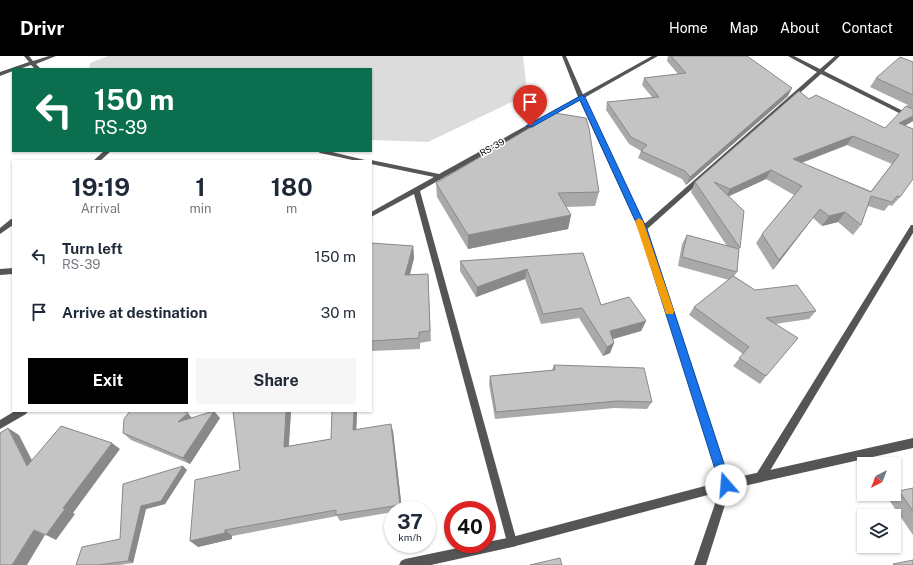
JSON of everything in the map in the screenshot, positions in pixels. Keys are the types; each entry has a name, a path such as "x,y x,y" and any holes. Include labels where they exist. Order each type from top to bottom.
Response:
{"street":[{"path":"26,56 37,68"},
{"path":"17,68 54,56"},
{"path":"564,56 643,229 726,485 700,565"},
{"name":"RS-39","path":"372,214 656,56"},
{"path":"790,56 913,118"},
{"path":"643,229 838,56"},
{"path":"0,74 12,70"},
{"path":"97,160 107,152"},
{"path":"325,152 361,160"},
{"path":"372,162 439,176"},
{"path":"416,190 512,542"},
{"path":"0,232 12,222"},
{"path":"761,476 913,227"},
{"path":"0,272 12,271"},
{"path":"0,424 22,412"},
{"path":"405,565 512,542 761,476 913,443"}],"shaded area":[{"path":"108,56 523,56 526,83 518,99 428,142 372,140 372,68 89,68 90,63"}],"building":[{"path":"671,56 747,56 792,88 690,177 685,171 641,151 647,145 631,137 607,102 659,97 644,78 686,73"},
{"path":"900,57 913,62 913,95 876,78"},
{"path":"799,91 809,99 816,95 885,128 906,106 913,109 913,116 899,123 913,129 913,179 900,197 897,196 892,202 871,196 861,225 845,212 829,216 820,209 779,260 762,234 802,186 771,170 730,189 714,182 744,211 740,248 695,182","holes":["853,136 899,155 871,192 793,159"]},
{"path":"555,113 586,118 589,128 599,192 558,193 571,215 468,235 436,183"},
{"path":"687,235 739,249 737,272 682,257"},
{"path":"372,243 413,246 405,275 428,274 430,331 419,332 419,338 372,341"},
{"path":"583,253 601,305 629,297 646,321 610,331 614,343 607,347 582,308 543,314 527,269 477,287 460,261"},
{"path":"733,276 755,290 797,285 816,311 766,318 798,338 766,376 739,358 749,347 694,307"},
{"path":"554,365 644,368 652,402 617,401 496,412 490,376 555,370"},
{"path":"129,412 188,413 178,422 213,412 183,458 123,433 124,419"},
{"path":"233,412 286,412 284,447 331,439 332,412 354,412 353,430 391,424 400,501 384,501 384,508 336,515 336,510 225,530 225,533 190,541 195,480 240,470"},
{"path":"61,426 112,443 63,508 65,509 46,535 34,530 12,565 0,565 0,433 8,428 27,466"},
{"path":"183,466 161,501 141,506 128,561 98,565 76,565 82,547 120,539 123,484"},
{"path":"913,488 913,511 901,494 901,491"},
{"path":"560,558 562,565 530,565"},
{"path":"913,560 913,565 893,564"}],"slow traffic":[{"path":"639,221 643,229 669,311"}],"route":[{"path":"530,126 582,97 643,229 726,485"}]}
